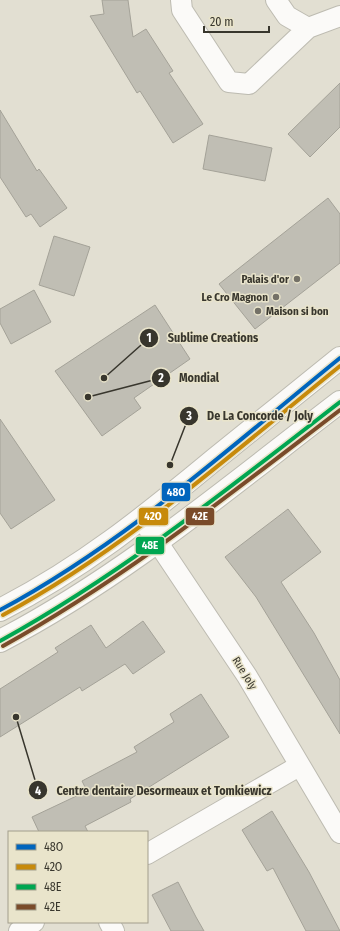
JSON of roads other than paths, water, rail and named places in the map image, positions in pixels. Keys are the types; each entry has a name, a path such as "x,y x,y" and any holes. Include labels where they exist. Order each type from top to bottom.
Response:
{"street":[{"path":"181,0 182,10 229,82 249,84 308,28 340,16"},
{"path":"276,0 287,16 308,28"},
{"path":"0,610 76,567 142,519 340,358"},
{"path":"0,641 88,592 158,541 340,402"},
{"name":"Rue Joly","path":"142,519 247,676 340,833"},
{"path":"148,853 299,766"},
{"path":"19,931 32,923"}],"place":[{"name":"Palais d'or","path":"297,279"},
{"name":"Le Cro Magnon","path":"276,297"},
{"name":"Maison si bon","path":"258,311"},
{"name":"Sublime Creations","path":"104,378"},
{"name":"Mondial","path":"88,397"},
{"name":"De La Concorde / Joly","path":"170,465"},
{"name":"Centre dentaire Desormeaux et Tomkiewicz","path":"16,717"}]}
